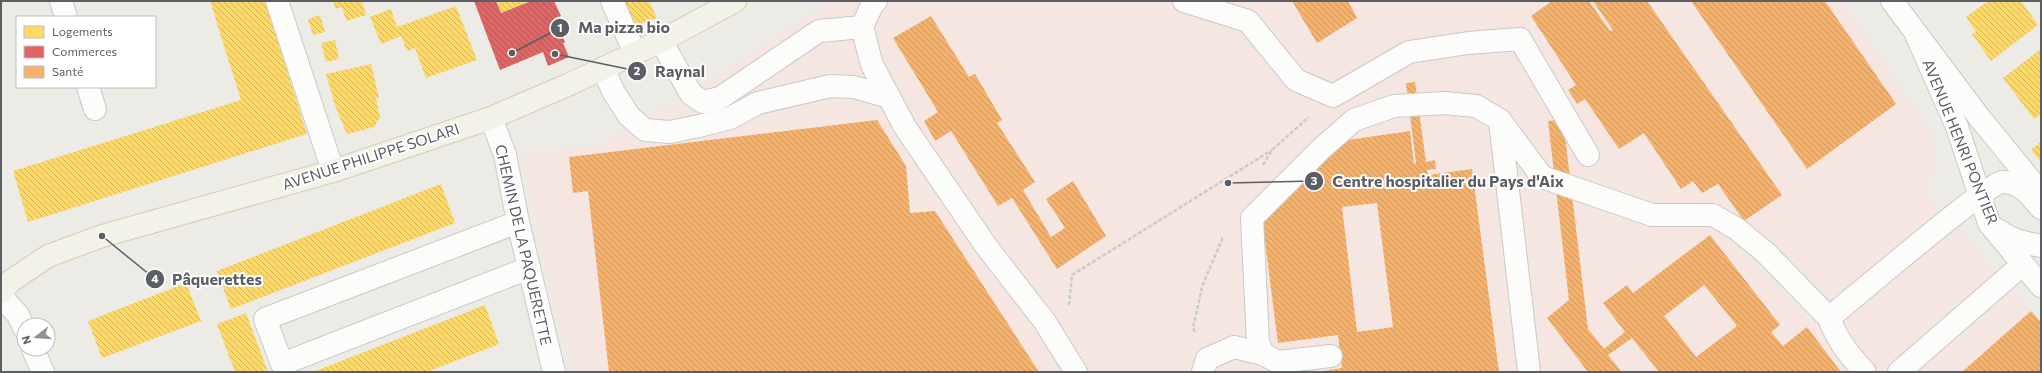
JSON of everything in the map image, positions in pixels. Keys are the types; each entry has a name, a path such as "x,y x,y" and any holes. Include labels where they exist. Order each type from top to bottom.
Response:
{"main road":[{"name":"AVENUE PHILIPPE SOLARI","path":"1,292 11,281 48,256 88,241 333,170 491,118 662,41 735,1"}],"street":[{"path":"61,1 66,16"},
{"path":"277,1 333,170"},
{"path":"612,1 635,53"},
{"path":"876,1 873,3 862,27 872,65 905,127 986,246 1045,322 1076,372"},
{"path":"1184,1 1248,21 1296,80 1333,96 1409,52 1468,43 1520,39 1588,155"},
{"name":"AVENUE HENRI PONTIER","path":"1892,1 1979,117 2041,193"},
{"path":"662,41 691,94 702,102 720,98 819,31 862,27"},
{"name":"AVENUE HENRI PONTIER","path":"1915,32 1957,127 1989,224 2041,286"},
{"path":"603,68 613,91 629,116 645,130 670,132 699,126 730,118 758,103 830,86 854,87 889,97"},
{"path":"88,88 95,110"},
{"path":"1263,354 1258,342 1252,218 1322,148 1354,120 1394,106 1444,103 1476,106 1500,120 1542,177 1652,215 1713,215 1738,229 1767,254 1829,318 1833,330 1847,353 1865,372"},
{"name":"CHEMIN DE LA PAQUERETTE","path":"491,118 505,155 518,222 554,372"},
{"path":"1500,120 1529,372"},
{"path":"1829,318 1980,196 2000,182 2012,183 2028,194 2041,208"},
{"path":"518,222 265,319 282,364 529,268"},
{"path":"1989,224 2003,235 2024,243 2041,246"},
{"path":"1899,372 2022,265"},
{"path":"1,296 19,317"},
{"path":"1202,372 1207,359 1234,347 1263,354 1278,362 1331,356"},
{"path":"36,357 43,372"}],"path":[{"path":"1045,322 1068,306 1072,275 1272,150"}],"shaded area":[{"path":"830,1 1843,1 1933,135 1937,175 1931,175 1925,191 2041,322 2041,372 573,372 555,307 521,155 598,145 741,61"}],"building: Logements":[{"path":"210,1 265,1 307,134 28,222 13,171 241,100"},
{"path":"333,1 362,1 366,15 346,21 342,7 336,9"},
{"path":"496,1 524,1 525,4 501,13"},
{"path":"621,1 649,1 657,18 633,27"},
{"path":"1988,1 2021,1 2038,25 1991,61 1972,34 1976,32 1966,17"},
{"path":"456,6 477,60 426,78 415,48 407,51 401,36 381,44 370,17 391,9 397,27"},
{"path":"320,15 325,32 313,35 308,19"},
{"path":"335,40 339,59 326,62 321,43"},
{"path":"2041,49 2041,114 2034,119 2003,78"},
{"path":"371,64 379,98 376,98 380,117 374,127 347,134 336,108 326,74"},
{"path":"2041,142 2041,162 2031,150"},
{"path":"441,184 455,223 231,309 217,271"},
{"path":"186,283 201,321 102,358 88,321"},
{"path":"485,305 499,344 427,372 313,372"},
{"path":"246,313 268,372 235,372 217,324"}],"building: Commerces":[{"path":"474,1 496,1 501,13 531,1 554,1 561,16 555,18 565,42 563,43 569,57 548,66 543,52 500,70"}],"building: Santé":[{"path":"1292,1 1348,1 1357,18 1317,43"},
{"path":"1552,1 1589,1 1610,31 1613,30 1593,1 1647,1 1782,195 1744,221 1718,184 1702,193 1693,181 1681,189 1644,133 1619,149 1585,99 1577,104 1568,90 1576,85 1531,16"},
{"path":"1691,1 1825,1 1896,104 1807,169"},
{"path":"931,16 969,77 975,74 1002,120 997,123 1035,182 1023,190 1051,237 1065,228 1046,199 1073,181 1106,236 1057,269 1012,198 998,206 951,131 935,141 924,121 938,112 893,38"},
{"path":"1415,82 1426,162 1435,160 1436,169 1427,170 1428,175 1472,169 1499,372 1317,372 1342,368 1338,335 1278,343 1262,218 1334,142 1410,131 1414,164 1416,163 1406,83","holes":["1377,203 1393,327 1357,332 1342,207"]},
{"path":"1563,119 1588,329 1604,349 1625,332 1603,303 1627,285 1633,293 1710,235 1780,325 1771,332 1783,346 1807,327 1841,372 1659,372 1632,338 1608,355 1622,372 1588,372 1547,318 1569,300 1548,121","holes":["1704,285 1737,326 1696,357 1664,316"]},
{"path":"877,120 906,166 910,213 935,211 1039,372 609,372 588,191 573,193 569,157"},
{"path":"2031,311 2041,322 2041,372 1962,372"}],"place":[{"name":"Ma pizza bio","path":"512,53"},
{"name":"Raynal","path":"555,54"},
{"name":"Centre hospitalier du Pays d'Aix","path":"1228,183"},
{"name":"Pâquerettes","path":"102,236"}]}
